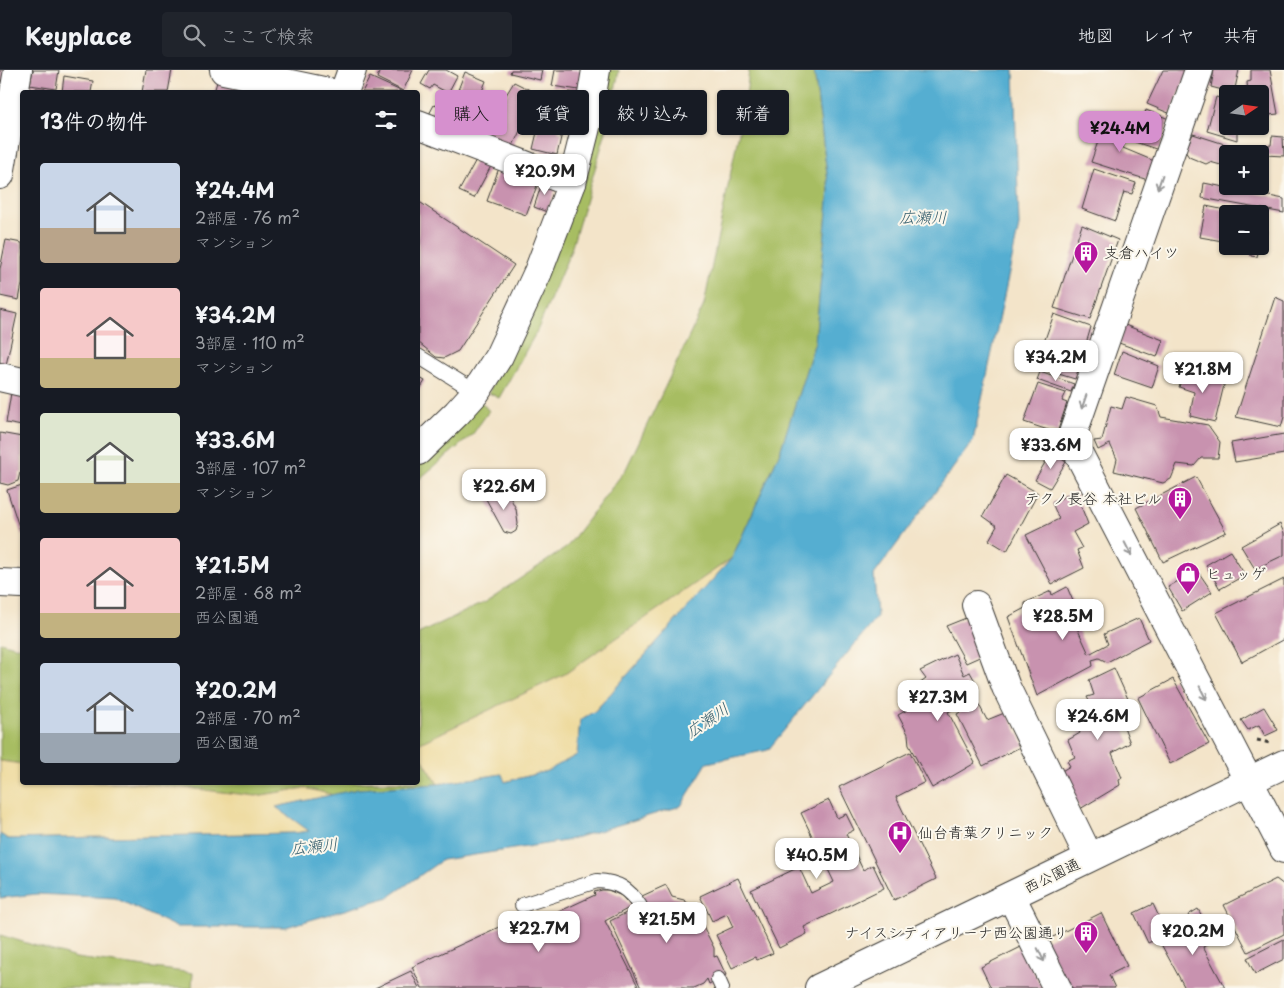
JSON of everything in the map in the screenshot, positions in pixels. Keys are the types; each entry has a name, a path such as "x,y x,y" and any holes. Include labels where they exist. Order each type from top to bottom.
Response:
{"street":[{"path":"0,175 7,96 18,70"},
{"path":"224,70 319,90"},
{"path":"345,90 352,70"},
{"path":"420,449 458,414 476,392 499,356 538,272 572,183 588,119 596,70"},
{"path":"1199,70 1072,439 1284,849"},
{"path":"420,125 572,183"},
{"path":"0,377 20,382"},
{"path":"0,583 20,584"},
{"path":"976,606 1006,687 1089,858"},
{"name":"西公園通","path":"819,988 1250,780 1278,754"},
{"path":"1011,896 1057,988"}],"lane":[{"path":"420,357 476,392"},
{"path":"522,905 598,881 609,882 626,889 640,906"}],"path":[{"path":"1255,739 1278,754"}],"green space":[{"path":"606,70 619,70 615,90 599,90 599,135 605,135 571,250 537,331 499,398 489,393 582,135 589,135 589,117"},
{"path":"749,70 814,70 829,190 815,342 780,452 732,558 565,674 420,743 420,633 485,602 566,548 626,469 704,305 738,135 789,135 789,90 747,90"},
{"path":"481,402 489,411 472,435 420,478 420,460"},
{"path":"0,642 20,647 20,764 0,761"},
{"path":"420,755 438,784 358,789 333,795 305,788 256,796 160,785 420,785"},
{"path":"0,935 76,958 193,973 192,988 0,988"}],"sand":[{"path":"732,558 595,711 580,720 577,755 547,771 504,782 501,774 438,784 420,755 420,743 565,674"},
{"path":"0,761 20,764 20,785 160,785 256,796 305,788 333,795 276,807 310,831 295,833 8,839 0,834"}],"water":[{"name":"広瀬川","path":"814,70 1014,70 1019,226 973,441 874,575 877,617 768,750 707,763 681,806 565,841 442,860 389,897 286,927 176,927 115,898 37,894 0,898 0,834 8,839 295,833 309,831 276,807 358,789 438,784 502,774 505,782 547,771 577,755 580,720 595,711 732,558 780,452 815,342 829,190"}],"building":[{"path":"0,70 11,70 9,85 0,83"},
{"path":"33,70 59,70 56,89 30,85"},
{"path":"146,70 172,70 168,90 142,90"},
{"path":"380,70 413,70 403,90 377,78"},
{"path":"429,70 446,70 457,76 450,90 442,90 433,85 430,89 421,84"},
{"path":"511,70 542,70 540,80 510,73"},
{"path":"555,70 582,70 579,90 552,86"},
{"path":"1163,70 1189,70 1171,114 1147,104"},
{"path":"1214,70 1239,70 1236,85 1219,85 1219,89 1211,87"},
{"path":"1251,70 1270,70 1278,114 1269,115 1269,85 1247,85 1247,82 1251,81"},
{"path":"465,72 486,81 482,90 458,90"},
{"path":"64,76 93,81 91,90 62,90"},
{"path":"370,77 399,90 363,90"},
{"path":"217,82 237,88 236,90 215,90"},
{"path":"514,82 530,90 517,90 518,135 511,150 477,137 478,135 507,135 507,93"},
{"path":"36,88 51,90 36,90"},
{"path":"1216,97 1219,98 1219,135 1207,131"},
{"path":"435,105 435,122 427,118"},
{"path":"1146,110 1169,119 1159,150 1135,142"},
{"path":"1105,121 1129,130 1123,148 1154,161 1148,180 1091,162"},
{"path":"1193,134 1227,145 1219,145 1219,164 1210,162 1206,164 1189,157 1185,151"},
{"path":"536,135 562,135 557,155 533,149"},
{"path":"1220,135 1237,135 1237,140"},
{"path":"1272,136 1283,137 1284,156 1269,155 1269,145 1271,145"},
{"path":"477,158 491,166 474,198 459,191"},
{"path":"499,168 538,183 526,215 487,201"},
{"path":"1094,169 1136,183 1132,194 1124,192 1115,221 1082,209"},
{"path":"543,180 557,185 547,212 534,207"},
{"path":"1204,183 1219,186 1219,195 1264,195 1284,199 1284,213 1269,210 1269,205 1240,205 1202,198"},
{"path":"420,202 514,265 458,351 444,358 436,357 420,344"},
{"path":"1206,206 1219,209 1219,240 1200,237"},
{"name":"支倉ハイツ","path":"1082,225 1118,240 1090,319 1054,308"},
{"path":"6,240 20,243 19,300 0,296 0,269"},
{"path":"1275,297 1284,301 1284,417 1281,427 1236,417"},
{"path":"0,310 17,314 5,370 0,369"},
{"path":"1054,314 1091,327 1083,354 1068,346 1065,353 1043,345"},
{"path":"1125,325 1163,340 1157,357 1119,343"},
{"path":"1044,350 1081,362 1075,379 1039,368"},
{"path":"1122,351 1159,366 1152,388 1114,375"},
{"path":"1185,369 1225,381 1215,422 1190,416 1194,392 1179,387"},
{"path":"1040,372 1074,384 1071,392 1037,380"},
{"path":"420,378 425,381 420,389"},
{"path":"1038,384 1066,393 1062,401 1067,403 1057,433 1024,422"},
{"path":"12,387 20,389 20,426 6,423"},
{"path":"1126,397 1157,406 1161,417 1208,425 1220,442 1218,458 1201,458 1194,466 1177,464 1171,479 1163,483 1114,471 1117,459 1110,444 1098,450 1094,441 1102,440 1111,406 1122,409"},
{"path":"0,433 20,437 20,473 18,481 8,485 0,483"},
{"path":"1284,434 1284,454 1235,462 1231,443"},
{"path":"1051,452 1066,462 1050,488 1035,480"},
{"path":"1006,475 1038,493 1007,551 989,540 997,526 983,516"},
{"name":"テクノ長谷 本社ビル","path":"1196,477 1226,532 1163,562 1136,508"},
{"path":"20,486 20,530 7,490"},
{"path":"506,489 516,509 518,524 516,531 511,534 504,532 486,499"},
{"path":"1075,491 1088,524 1073,532 1082,548 1077,550 1084,568 1052,584 1026,535 1059,519 1052,503"},
{"path":"1280,524 1284,533 1284,555 1255,569 1241,546"},
{"path":"1230,551 1245,575 1220,589 1206,565"},
{"path":"1197,570 1212,592 1182,611 1168,587"},
{"path":"1284,579 1284,639 1242,662 1216,613"},
{"path":"1067,587 1073,601 1066,604 1089,654 1108,644 1104,634 1139,618 1149,640 1107,662 1099,658 1092,660 1093,666 1037,696 1008,617 1025,608 1025,603 1051,591 1052,595"},
{"path":"971,616 984,655 966,663 946,626"},
{"path":"955,654 964,675 970,672 975,681 955,692 961,705 948,712 975,763 932,788 909,745 908,734 898,715 918,704 912,689 926,679 920,671"},
{"path":"1114,668 1133,710 1120,716 1130,743 1112,753 1122,778 1119,780 1120,785 1080,809 1060,772 1070,766 1067,761 1075,757 1068,740 1080,733 1078,729 1084,725 1079,711 1090,703 1087,697 1094,695 1089,680"},
{"path":"1173,679 1209,744 1170,764 1138,698"},
{"path":"978,703 987,720 1007,712 1024,745 983,766 957,714"},
{"path":"1264,707 1278,730 1265,736 1259,725 1248,730 1241,720"},
{"path":"910,752 925,782 896,797 936,879 894,900 839,787"},
{"path":"829,800 837,818 846,814 854,830 846,834 863,870 873,865 884,888 804,927 807,934 779,948 751,890 799,867 811,893 834,882 801,813"},
{"path":"738,878 773,953 757,960 755,957 732,968 716,935 733,927 727,914 712,921 700,896"},
{"path":"1276,879 1284,885 1284,934 1248,952 1224,905"},
{"path":"666,885 672,897 684,900 694,908 714,948 714,957 717,956 726,975 709,984 707,979 703,984 694,988 641,988 610,921 644,904 642,896"},
{"path":"608,890 622,896 631,907 605,921 639,988 422,988 412,967 525,915 530,925 595,895 594,892"},
{"path":"1153,904 1167,934 1148,943 1134,913"},
{"path":"1198,909 1215,940 1203,947 1225,988 1185,988 1161,944 1194,926 1188,915"},
{"name":"ナイスシティアリーナ西公園通り","path":"1101,913 1127,966 1109,975 1115,988 1068,988 1045,941"},
{"path":"1284,939 1284,959 1255,974 1247,958"},
{"path":"1021,947 1042,988 991,988 981,967"},
{"path":"411,971 419,988 375,988"}],"place":[{"name":"支倉ハイツ","path":"1086,274"},
{"name":"テクノ長谷 本社ビル","path":"1180,520"},
{"name":"ヒュッゲ","path":"1188,595"},
{"name":"仙台青葉クリニック","path":"900,854"},
{"name":"ナイスシティアリーナ西公園通り","path":"1086,954"}]}
